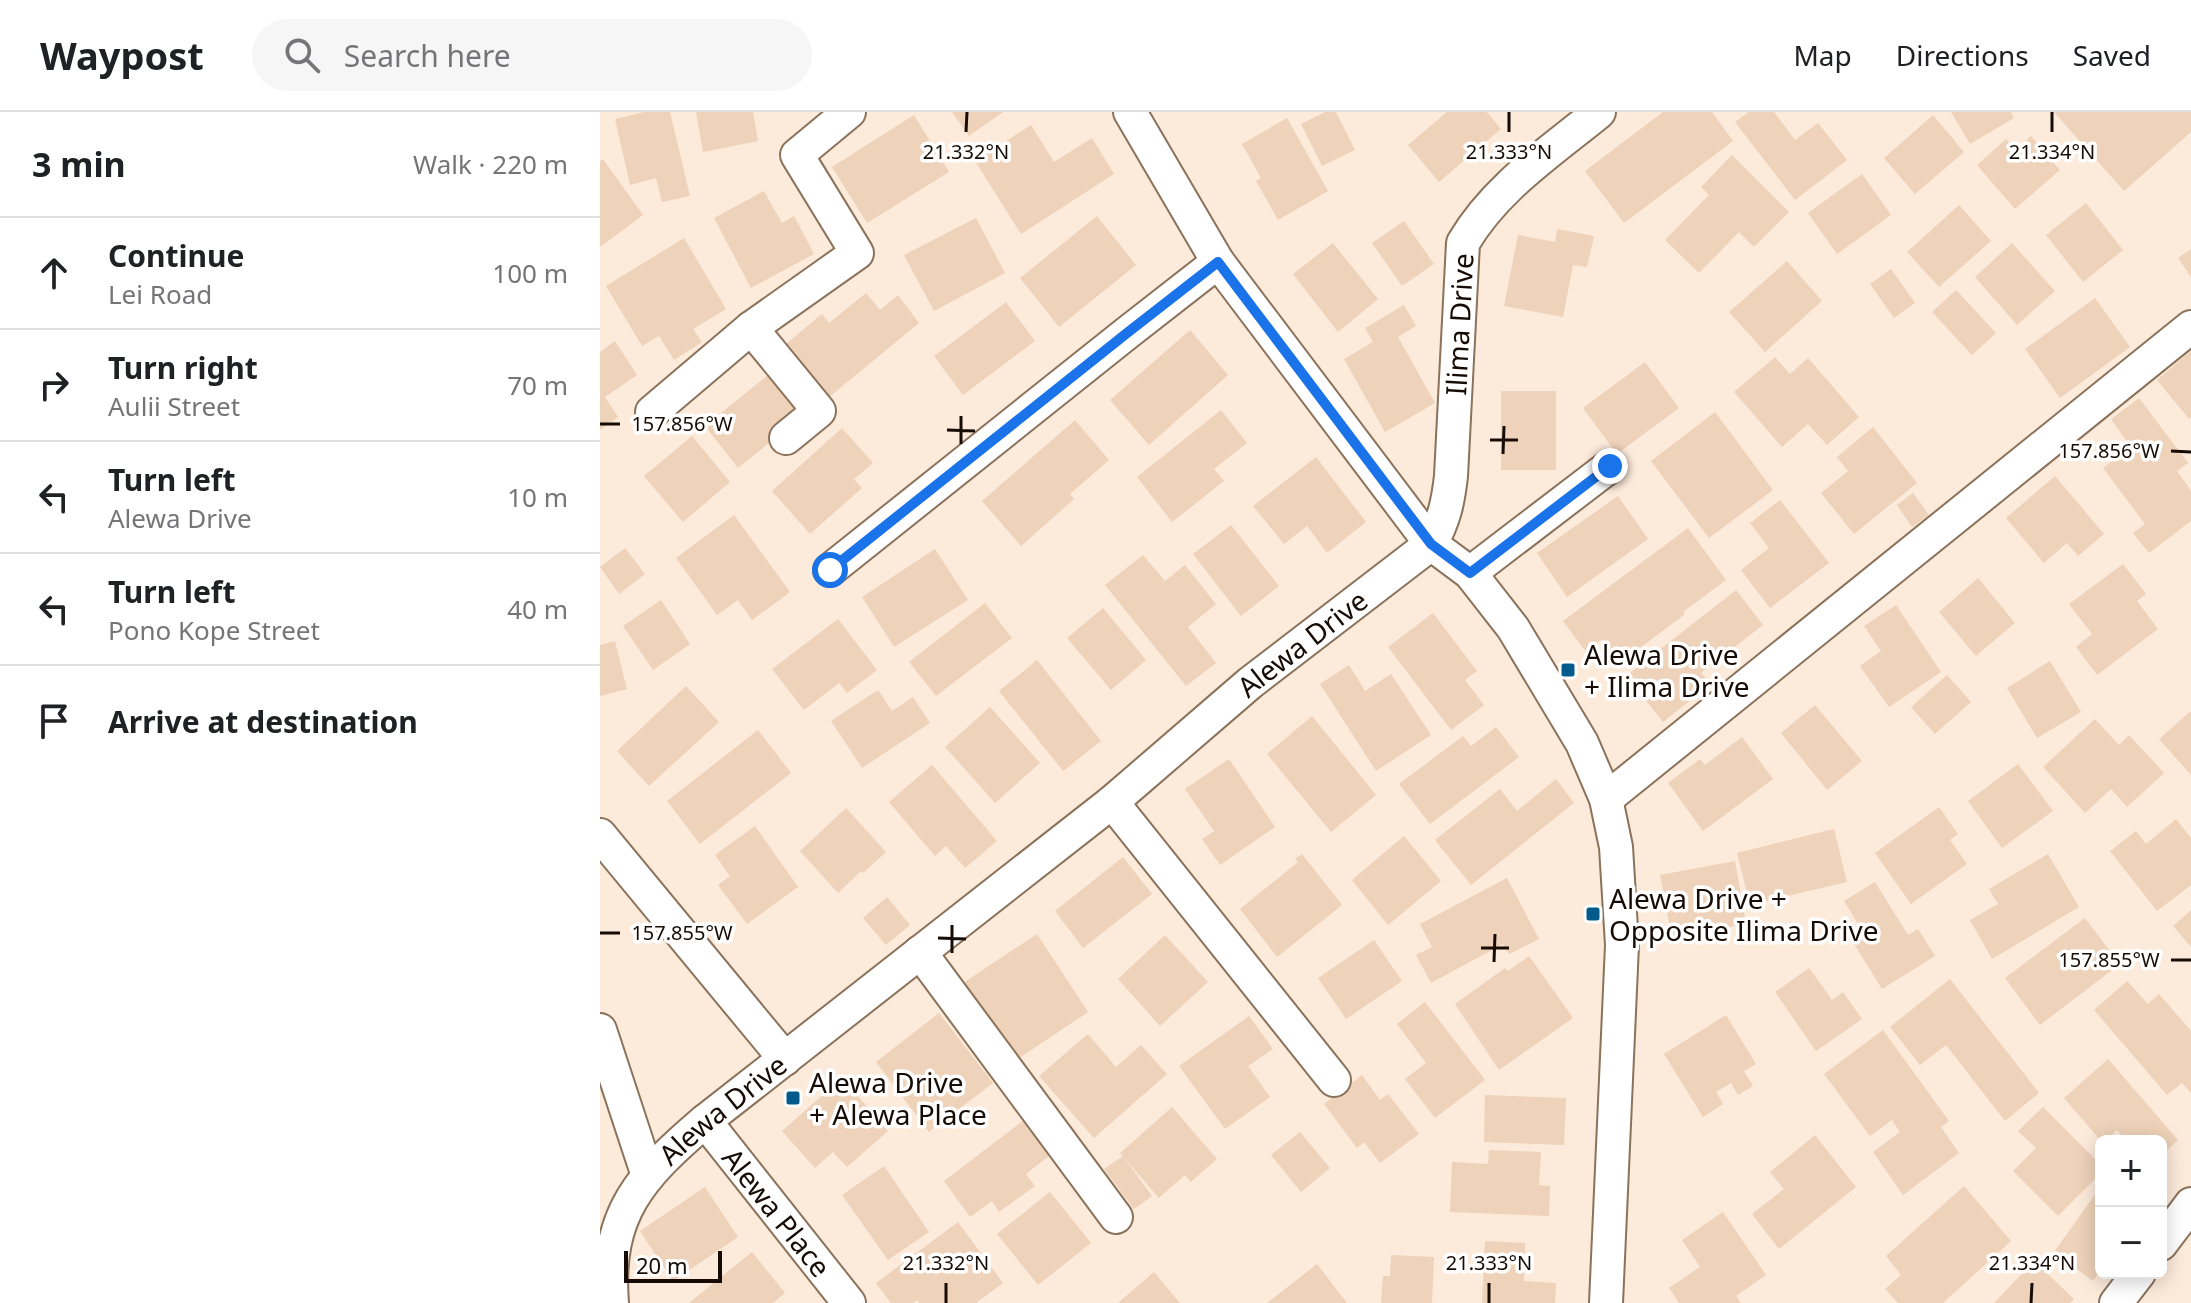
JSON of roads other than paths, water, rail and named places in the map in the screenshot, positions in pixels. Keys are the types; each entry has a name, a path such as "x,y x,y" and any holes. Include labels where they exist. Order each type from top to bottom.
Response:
{"street":[{"path":"652,412 751,328 857,253 797,155 849,112"},
{"path":"1130,112 1218,262 1431,544 1470,573 1513,628 1582,743 1606,799 1616,847 1622,945 1606,1303"},
{"name":"Ilima Drive","path":"1431,544 1448,504 1451,476 1463,243 1475,221 1500,193 1599,112"},
{"path":"830,570 1218,262"},
{"path":"1606,799 2191,327"},
{"path":"751,328 819,411 786,438"},
{"path":"1470,573 1610,466"},
{"name":"Alewa Drive","path":"612,1303 610,1285 614,1240 631,1196 664,1156 1112,802 1250,683 1431,544"},
{"path":"1112,802 1334,1080"},
{"path":"600,835 785,1059"},
{"path":"920,952 1116,1217"},
{"path":"600,1030 648,1176"},
{"name":"Alewa Place","path":"705,1121 849,1303"},
{"path":"2167,1236 2191,1204"},
{"path":"2116,1303 2134,1279"}],"place":[{"name":"Alewa Drive + Ilima Drive","path":"1568,670"},
{"name":"Alewa Drive + Opposite Ilima Drive","path":"1593,914"},
{"name":"Alewa Drive + Alewa Place","path":"793,1098"}]}
